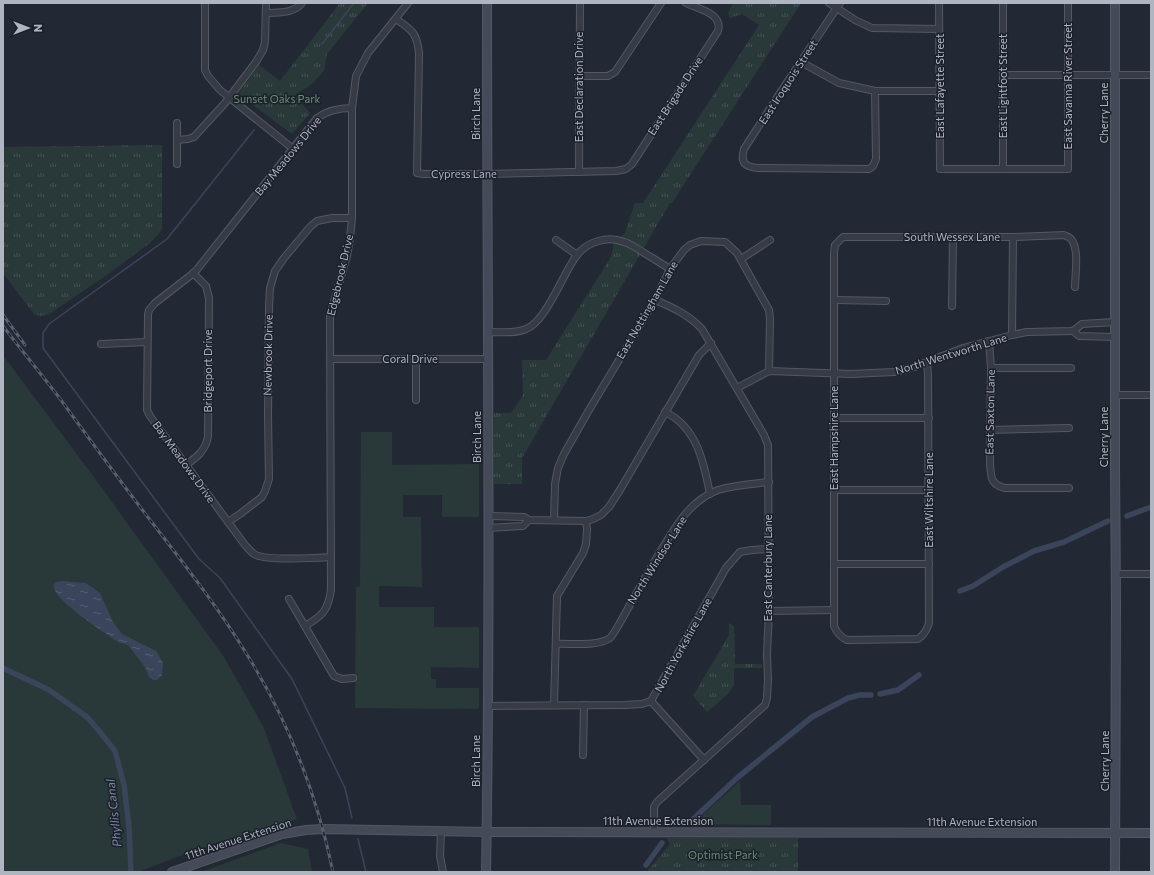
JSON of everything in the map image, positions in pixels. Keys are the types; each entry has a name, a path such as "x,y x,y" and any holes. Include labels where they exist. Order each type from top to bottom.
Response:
{"street":[{"path":"205,3 205,70 208,76 229,98 292,148"},
{"path":"177,140 194,137 229,98 256,62 265,42 266,3"},
{"path":"266,13 288,12 298,7 302,3"},
{"name":"Edgebrook Drive","path":"305,626 318,618 324,612 328,605 331,590 330,316 350,239 352,218 352,108 356,76 368,53 408,3"},
{"name":"Birch Lane","path":"486,872 489,332 487,3"},
{"name":"East Declaration Drive","path":"579,172 580,3"},
{"path":"580,76 608,76 615,72 661,3"},
{"name":"East Brigade Drive","path":"626,169 632,164 718,30 719,22 713,14 686,3"},
{"path":"829,3 838,5 855,20 872,28 940,29"},
{"name":"East Lafayette Street","path":"940,3 940,169 1003,169"},
{"name":"East Lightfoot Street","path":"1003,3 1003,169"},
{"name":"East Savanna River Street","path":"1003,169 1068,169 1068,3"},
{"name":"Cherry Lane","path":"1116,3 1116,872"},
{"name":"East Iroquois Street","path":"838,5 744,150 742,156 744,162 750,167 758,168 869,169 873,166 876,159 875,91"},
{"name":"Cypress Lane","path":"396,19 415,34 418,43 417,173 487,174 616,171 626,169"},
{"path":"801,62 839,83 875,91 940,92"},
{"path":"1003,75 1151,75"},
{"name":"Bay Meadows Drive","path":"331,558 281,558 260,556 253,553 249,549 228,522 147,410 148,315 149,310 155,303 193,273 317,118 323,113 331,110 352,108"},
{"path":"177,123 177,164"},
{"name":"Newbrook Drive","path":"228,522 262,497 269,479 269,308 270,288 275,271 310,227 317,221 332,218 352,218"},
{"name":"South Wessex Lane","path":"836,244 844,237 1013,237 1064,235 1070,237 1074,243 1076,251 1075,286"},
{"path":"952,306 953,237"},
{"path":"1012,335 1013,237"},
{"path":"489,332 517,332 530,327 544,312 580,251 595,242 615,239 625,242 670,268"},
{"path":"556,240 577,255"},
{"path":"740,259 770,240"},
{"name":"East Nottingham Lane","path":"554,520 555,484 558,468 564,454 655,300 670,268 684,250 690,245 701,241 724,242 737,253 769,310 769,371"},
{"name":"East Hampshire Lane","path":"836,244 834,252 834,626 836,632"},
{"name":"Bridgeport Drive","path":"186,465 200,454 207,444 208,437 209,298 206,286 193,273"},
{"name":"East Canterbury Lane","path":"654,832 654,807 657,802 765,705 768,679 767,654 769,610 768,445 764,435 702,329 694,320 674,308 655,300"},
{"path":"834,300 886,301"},
{"name":"North Wentworth Lane","path":"736,388 769,371 834,373 894,372 914,368 963,348 1012,335 1027,332 1073,331 1082,324 1115,322"},
{"name":"North Wentworth Lane","path":"1073,331 1079,336 1115,337"},
{"name":"East Saxton Lane","path":"989,341 991,368 991,476 994,483 999,487 1005,488 1069,488"},
{"path":"101,344 147,342"},
{"path":"488,516 524,517 529,520 586,520 601,515 609,507 620,490 699,355 711,343"},
{"name":"Coral Drive","path":"331,359 488,359"},
{"path":"416,359 416,400"},
{"name":"East Wiltshire Lane","path":"836,632 847,640 918,639 923,636 927,630 929,623 929,490 927,362"},
{"path":"991,368 1071,368"},
{"path":"1115,395 1151,395"},
{"path":"665,412 681,422 700,451 710,494"},
{"path":"834,418 928,418"},
{"path":"990,430 1069,428"},
{"name":"North Windsor Lane","path":"556,644 597,643 611,637 655,560 684,514 710,494 718,490 746,484 769,482"},
{"path":"834,490 929,490"},
{"path":"488,528 523,526 529,520"},
{"path":"554,705 557,596 583,553 586,544 586,520"},
{"name":"North Yorkshire Lane","path":"488,706 625,705 642,704 652,701 726,568 740,552 768,549"},
{"path":"834,564 928,564"},
{"path":"1116,574 1151,574"},
{"path":"289,599 334,676 342,679 353,678"},
{"path":"769,610 834,610"},
{"path":"652,701 704,760"},
{"path":"583,755 584,705"},
{"name":"11th Avenue Extension","path":"172,872 282,834 323,829 487,832 1151,833"},
{"path":"441,831 440,856 443,872"}],"green space":[{"name":"Sunset Oaks Park","path":"340,3 368,3 327,54 324,71 312,84 295,95 310,113 292,134 238,94 259,65 280,81"},
{"path":"733,3 801,3 672,203 670,203 522,458 522,484 494,484 494,413 511,413 523,395 522,360 546,360 611,257 614,242 625,233 635,203 643,203 759,25 742,14 730,18 728,13"},
{"path":"162,145 162,230 151,242 107,275 49,314 41,316 34,314 3,273 3,147"},
{"path":"3,355 99,484 224,657 263,726 297,819 193,851 138,872 3,872"},
{"path":"361,432 392,432 392,465 479,464 479,517 442,517 442,495 403,495 403,517 421,517 422,587 379,586 379,607 434,607 434,627 479,627 479,668 431,667 431,679 436,679 436,688 479,688 479,709 355,708 356,587 360,586"},
{"path":"729,623 734,626 735,664 762,664 762,668 734,668 734,685 728,694 707,712 693,696 729,635"},
{"path":"740,781 741,805 771,805 771,825 695,824 696,821"},
{"name":"Optimist Park","path":"667,838 798,838 798,872 648,872 648,869 670,844"},
{"path":"281,843 308,849 312,872 201,872"}],"water":[{"path":"56,582 86,583 100,593 113,622 122,634 156,651 163,663 162,675 157,680 153,680 149,677 145,667 128,645 118,642 82,617 63,601 54,588 54,584"}],"waterway":[{"path":"322,44 354,3"},
{"path":"254,130 167,239 49,324 43,333 43,348 199,559 220,578 292,679 345,788 352,818"},
{"path":"1127,516 1151,507"},
{"path":"960,591 973,586 1003,567 1034,551 1064,542 1108,521"},
{"name":"Phyllis Canal","path":"3,668 49,690 87,717 115,751 124,785 129,827 131,872"},
{"path":"880,694 898,690 919,675"},
{"path":"689,823 737,778 812,717 848,698 860,695 871,695"},
{"path":"358,839 366,872"},
{"path":"646,865 662,843"}],"railway":[{"path":"3,315 25,345"},
{"path":"3,326 61,400 192,574 246,653 261,678 288,731 310,787 319,815 333,872"}]}
